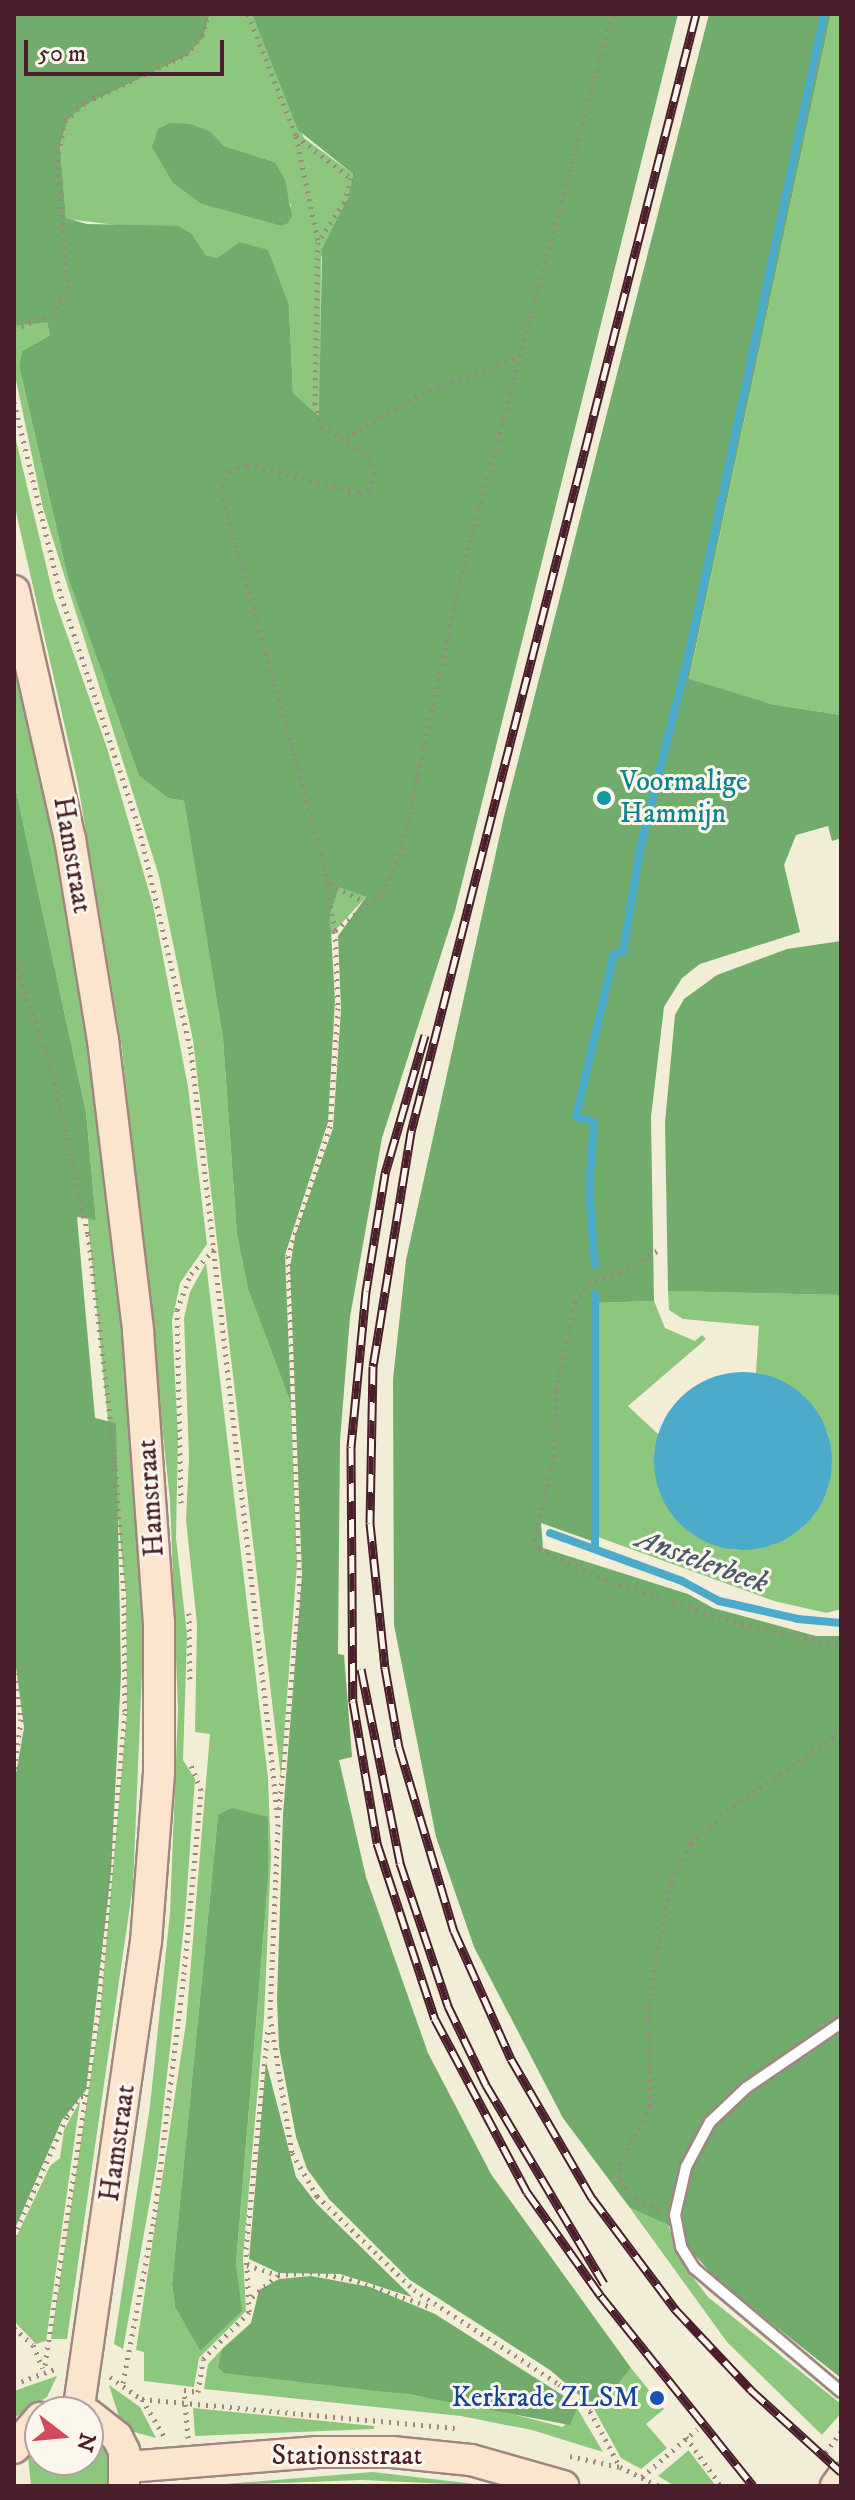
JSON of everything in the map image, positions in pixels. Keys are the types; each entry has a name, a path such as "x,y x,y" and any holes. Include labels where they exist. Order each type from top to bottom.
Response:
{"main road":[{"name":"Hamstraat","path":"14,591 70,839 103,1040 138,1331 159,1622 159,1773 146,1941 82,2396"},
{"path":"104,2427 117,2437 125,2477"},
{"name":"Stationsstraat","path":"125,2477 169,2464 317,2452 392,2452 471,2460 563,2486"},
{"path":"836,2486 841,2479"}],"lane":[{"path":"841,2023 746,2088 710,2122 686,2167 675,2215 681,2247 694,2268 841,2392"}],"path":[{"path":"14,329 52,315 68,288 57,161 65,121 86,102 186,55 202,36 208,14"},
{"path":"142,2399 184,2403 184,2390 198,2392 203,2359 247,2319 251,2298 247,2265 270,2016 278,1824 300,1592 288,1256 330,1126 338,1036 335,931 329,883 221,491 230,471 253,464 348,492 366,491 374,473 371,462 346,438 321,426 316,412 318,242 296,136 248,14"},
{"path":"335,931 391,880 403,845 458,588 612,14"},
{"path":"296,136 351,178 344,202 318,242"},
{"path":"346,438 422,393 519,357"},
{"path":"14,402 61,596 157,896 191,1052 278,1824"},
{"path":"329,883 367,902"},
{"path":"14,961 53,1075 88,1234 115,1461 124,1597 125,1713 117,1820 86,2097 44,2371"},
{"path":"657,1251 620,1273 590,1281 575,1302 556,1391 554,1461 534,1540 539,1550 734,1622 841,1645"},
{"path":"14,1673 21,1719 14,1773"},
{"path":"675,2215 645,2206 619,2178 620,2164 651,2105 648,2003 671,1881 691,1843 727,1811 841,1732"},
{"path":"270,2016 284,2114 298,2168 317,2196 437,2309 574,2396 599,2425 620,2467 659,2486"},
{"path":"14,2236 67,2116 81,2096 86,2097"},
{"path":"247,2265 278,2275 338,2276 437,2309"},
{"path":"251,2298 278,2275"},
{"path":"14,2328 33,2345 44,2371"},
{"path":"14,2384 44,2371"},
{"path":"123,2383 142,2399 158,2422 169,2464"},
{"path":"642,2477 697,2429"},
{"path":"686,2437 721,2486"}],"green space":[{"path":"14,14 210,14 203,38 187,56 85,105 68,120 60,145 66,218 87,224 178,226 192,234 206,255 217,258 239,242 268,250 289,306 293,393 319,416 322,249 348,198 353,174 298,130 252,14 678,14 455,911 382,1138 350,1317 340,1440 338,1654 344,1655 352,1757 339,1760 366,1877 428,2053 491,2174 631,2368 604,2402 593,2407 550,2370 410,2280 329,2199 307,2169 296,2137 279,2047 277,1999 283,1815 302,1575 290,1267 295,1236 333,1128 341,1009 338,936 366,897 339,887 330,914 335,1001 328,1122 285,1255 291,1404 248,1289 237,1235 223,1039 184,801 168,798 139,776 68,578 19,366 22,351 50,335 47,322 14,326"},
{"path":"210,14 252,14 304,138 353,174 348,198 321,258 320,417 293,393 289,306 239,242 217,258 206,255 192,234 66,219 60,145 68,120 85,105 187,56 203,38","holes":["211,132 224,146 275,162 291,206 281,226 201,204 173,183"]},
{"path":"709,14 831,14 689,679 771,704 841,715 841,838 832,841 828,826 796,835 784,865 800,932 700,964 682,978 664,1007 651,1117 654,1301 596,1303 592,1297 592,1541 541,1523 543,1548 688,1594 713,1608 816,1636 841,1636 841,2378 718,2281 668,2225 630,2208 563,2118 474,1947 436,1837 394,1625 393,1379 406,1260 504,816"},
{"path":"831,14 841,14 841,715 771,704 689,680"},
{"path":"170,123 190,124 211,132 224,146 275,162 285,180 292,216 288,223 281,226 201,204 173,183 152,147 158,129"},
{"path":"35,321 47,322 50,335 22,351 19,366 68,578 139,776 168,798 184,801 223,1039 237,1235 248,1289 291,1404 297,1563 281,1777 193,1040 159,876 43,508 14,371 14,326"},
{"path":"14,432 54,598 107,748 153,905 188,1087 207,1244 180,1283 172,1321 178,1436 176,1538 187,1635 183,1760 195,1779 185,1917 157,2162 123,2349 114,2344 150,2106 170,1913 178,1709 170,1500 122,1049 78,784 14,503"},
{"path":"14,651 64,892 102,1148 132,1425 144,1625 133,1885 67,2339 51,2339 100,2015 127,1712 126,1596 89,1234 88,1219 96,1219 86,1112 14,781"},
{"path":"14,781 86,1112 96,1220 77,1217 95,1418 116,1423 121,1674 111,1872 86,2090 62,2120 14,2231 14,1785 24,1728 14,1652"},
{"path":"338,886 366,897 331,935 330,914"},
{"path":"841,941 841,1295 668,1291 665,1123 675,1015 684,999 717,975 787,949"},
{"path":"206,1263 268,1778 271,1856 264,2018 243,2257 246,2311 199,2358 194,2387 144,2381 144,2352 136,2350 186,2023 210,1734 195,1732 197,1624 186,1520 189,1458 184,1318 190,1292","holes":["218,1815 268,1817 268,1881 236,2264 239,2303 200,2351 175,2307 172,2284"]},
{"path":"668,1291 841,1295 841,1609 827,1613 774,1601 598,1537 596,1303 654,1301 665,1328 695,1341 702,1335 706,1339 628,1406 659,1435 658,1486 673,1515 692,1534 734,1550 773,1545 801,1529 827,1491 832,1466 828,1433 803,1395 756,1373 759,1326 683,1319 669,1310"},
{"path":"232,1808 268,1817 268,1881 236,2264 242,2311 200,2351 175,2307 172,2284 218,1815"},
{"path":"266,2062 296,2177 316,2203 412,2297 340,2274 279,2273 249,2259"},
{"path":"80,2101 46,2341 36,2344 14,2321 14,2242 50,2166 60,2158 64,2130"},
{"path":"630,2208 668,2225 685,2267 708,2297 841,2404 841,2413 822,2435 727,2342"},
{"path":"311,2276 370,2287 435,2314 564,2396 577,2408 570,2425 412,2395 224,2373 218,2367 222,2349 251,2323 259,2290 279,2279"},
{"path":"222,2349 219,2368 473,2404 563,2427 577,2408 603,2452 532,2430 461,2416 204,2389 208,2364"},
{"path":"631,2368 664,2409 646,2424 667,2448 641,2469 621,2458 593,2407 604,2402"},
{"path":"57,2376 47,2396 24,2396 24,2412 14,2418 14,2391"},
{"path":"109,2385 140,2407 156,2438 134,2432 120,2420"},
{"path":"193,2408 374,2426 374,2429 195,2436"},
{"path":"104,2447 107,2450 107,2486 31,2486 30,2476 104,2476"},
{"path":"689,2450 716,2486 675,2486 658,2476"},
{"path":"373,2472 492,2486 362,2480 201,2486"}],"water":[{"path":"743,1372 777,1379 806,1398 825,1427 832,1461 825,1495 806,1524 777,1543 743,1550 709,1543 680,1524 661,1495 654,1461 661,1427 680,1398 709,1379"}],"waterway":[{"path":"595,1265 589,1189 594,1122 576,1117 614,954 623,951 640,849 690,648 824,14"},
{"path":"595,1295 595,1548"},
{"name":"Anstelerbeek","path":"550,1533 682,1581 719,1601 798,1619 841,1623"}],"railway":[{"path":"696,14 411,1132 373,1366 370,1523 385,1668 399,1747 454,1931 511,2059 592,2198 675,2309 751,2390 841,2472"},
{"path":"425,1035 385,1174 366,1291 351,1447 353,1702 377,1843 435,2019 527,2192 601,2296 753,2486"},
{"path":"361,1669 400,1863 448,2006 486,2085 604,2284"}],"place":[{"name":"Voormalige Hammijn","path":"604,798"},
{"name":"Kerkrade ZLSM","path":"657,2398"}]}
